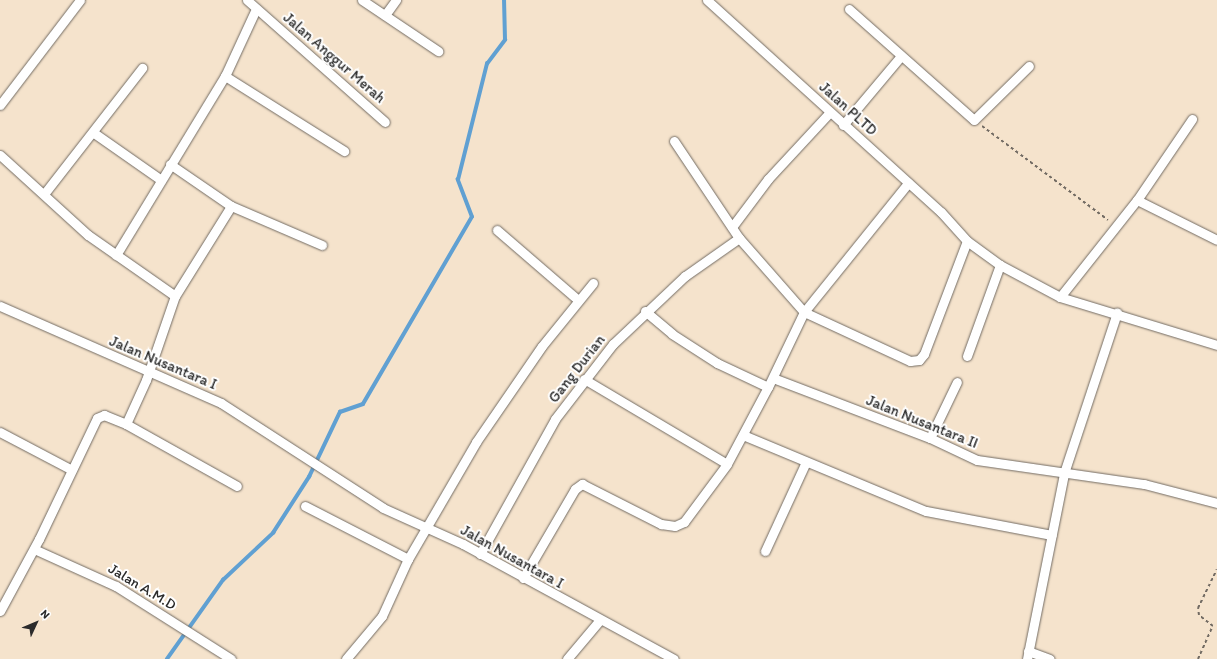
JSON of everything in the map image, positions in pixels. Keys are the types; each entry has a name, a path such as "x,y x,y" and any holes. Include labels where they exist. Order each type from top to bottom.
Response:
{"street":[{"path":"0,105 80,0"},
{"path":"362,0 438,51"},
{"path":"385,15 396,0"},
{"name":"Jalan PLTD","path":"707,0 908,183 967,241 1000,265 1060,297 1118,313 1217,345"},
{"path":"116,255 160,180 225,76 251,3"},
{"name":"Jalan Anggur Merah","path":"251,3 385,122"},
{"path":"849,10 900,57 974,120 1029,66"},
{"path":"844,124 900,57"},
{"path":"44,194 94,133 142,68"},
{"path":"225,76 344,151"},
{"path":"732,228 768,179 830,112"},
{"path":"1060,297 1137,200 1192,119"},
{"path":"94,133 160,180"},
{"path":"674,141 739,238 804,312 898,356 916,361 924,354 967,241"},
{"path":"0,155 116,255 175,296"},
{"path":"170,164 231,206 322,245"},
{"path":"523,578 578,486 588,484 661,524 675,526 690,517 727,464 773,378 804,312 908,183"},
{"path":"1137,200 1217,240"},
{"path":"126,424 149,372 175,296 231,206"},
{"path":"497,230 578,300"},
{"name":"Gang Durian","path":"480,554 529,463 584,379 645,311 739,238"},
{"path":"967,356 1000,265"},
{"path":"346,659 382,616 408,559 476,442 578,300 594,283"},
{"name":"Jalan Nusantara I","path":"0,306 221,403 383,508 425,530 480,554 599,621 674,659"},
{"path":"645,311 672,334 716,362 768,387"},
{"path":"1050,659 1027,655 1064,473 1118,313"},
{"name":"Jalan Nusantara II","path":"773,378 930,438 977,460 1144,484 1217,503"},
{"path":"584,379 727,464"},
{"path":"930,438 957,382"},
{"path":"0,611 34,549 99,416 126,424 237,486"},
{"path":"0,432 72,470"},
{"path":"743,435 926,511 1052,535"},
{"path":"765,551 806,462"},
{"path":"305,506 408,559"},
{"name":"Jalan A.M.D","path":"34,549 90,572 180,626 231,659"},
{"path":"567,659 599,621"}],"path":[{"path":"974,120 1116,225"},
{"path":"1198,659 1213,626 1199,615 1198,608 1217,569"}],"waterway":[{"path":"167,659 223,580 273,533 309,477 340,412 363,404 472,217 458,180 487,64 505,40 504,0"}]}
